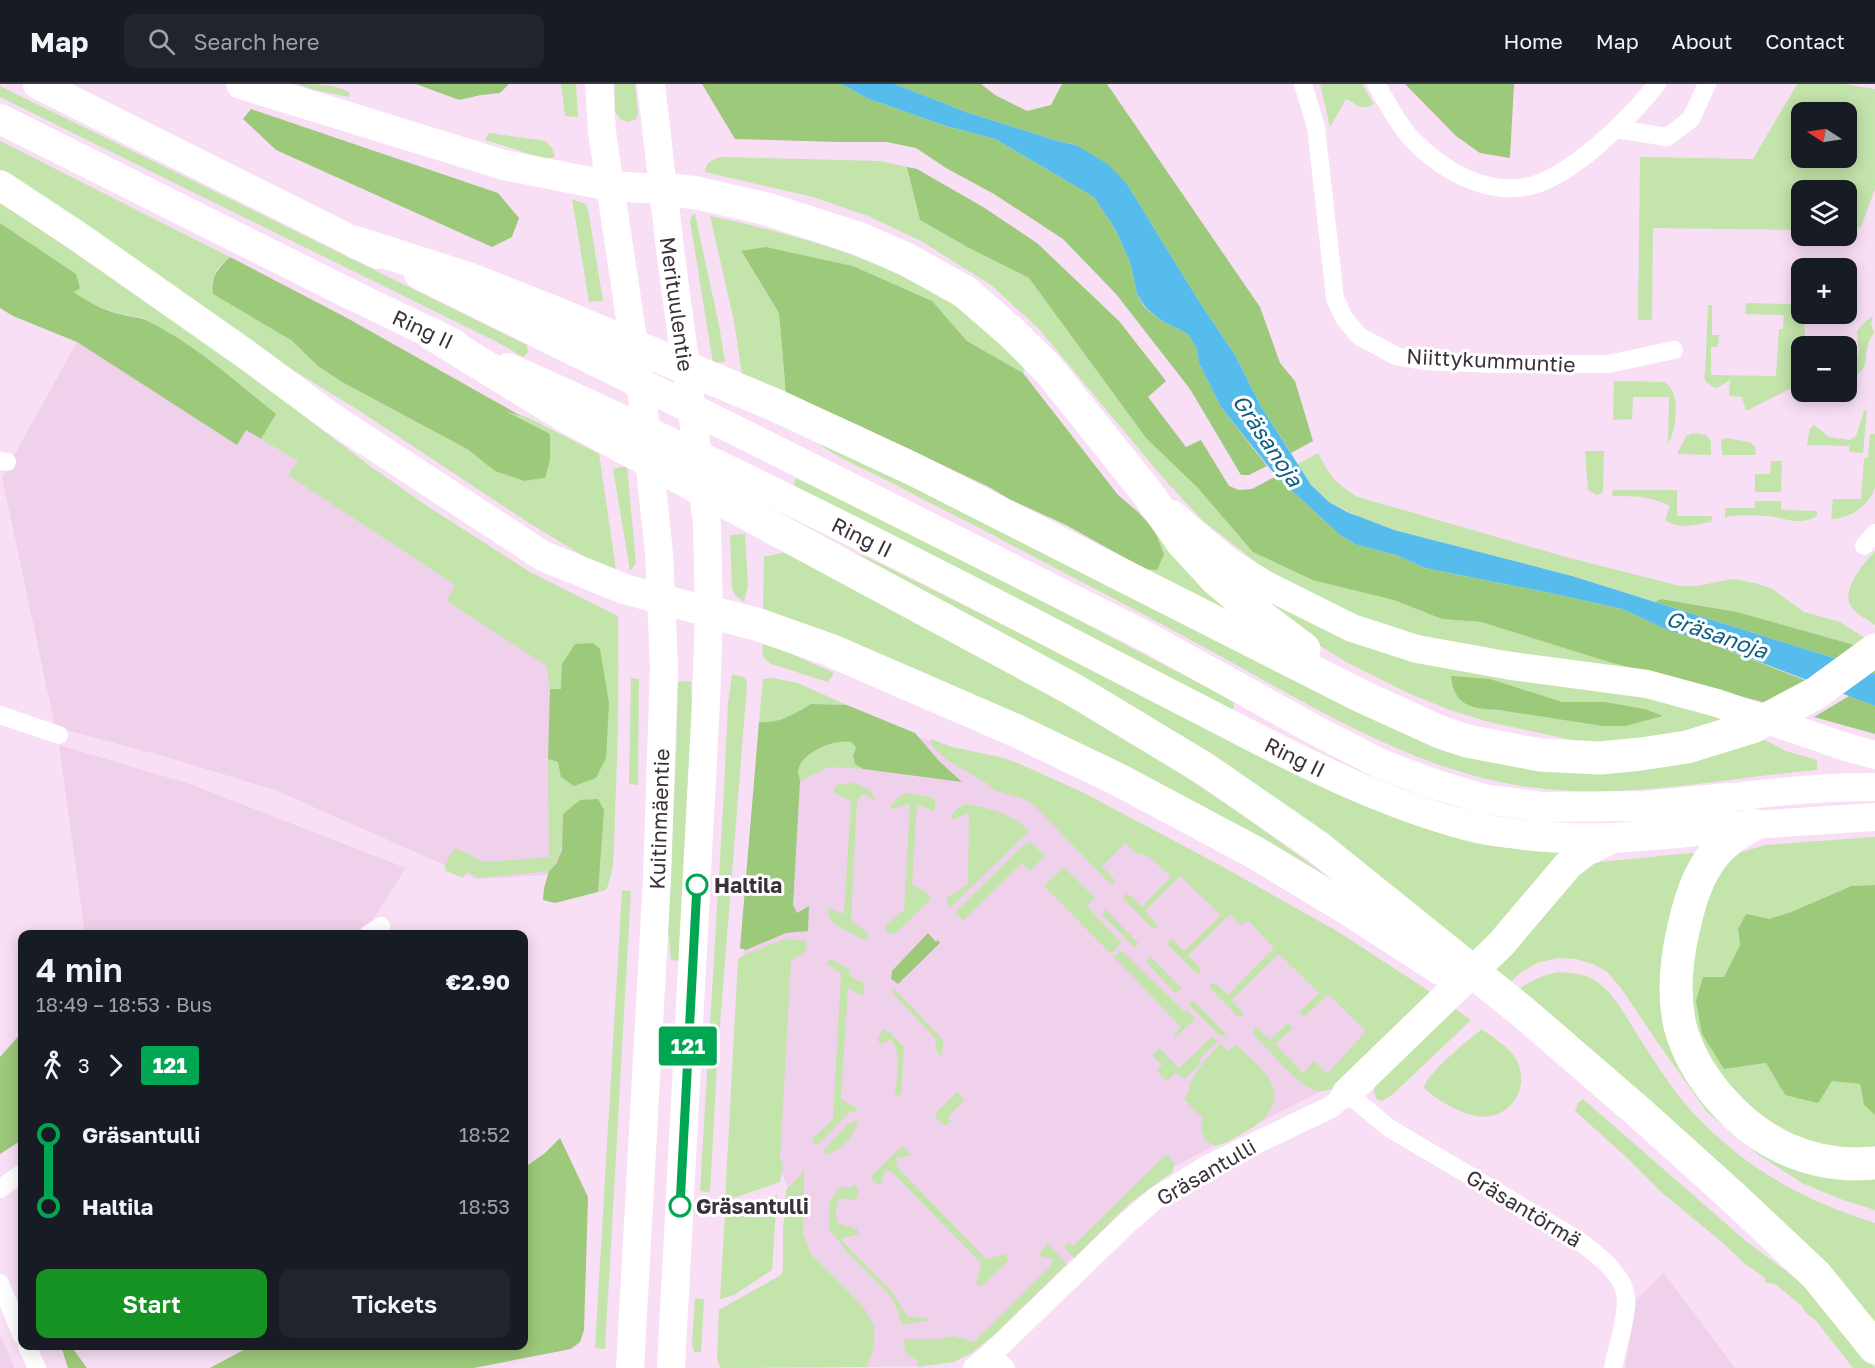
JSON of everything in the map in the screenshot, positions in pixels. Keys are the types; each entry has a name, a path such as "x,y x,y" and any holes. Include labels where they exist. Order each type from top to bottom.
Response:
{"highway":[{"path":"38,84 357,243 469,279 550,325 774,405 923,474 1361,696 1440,732 1494,747 1540,755 1600,758 1687,747 1752,727 1816,693 1875,650"},
{"path":"241,84 504,165 610,186 697,193 767,209 860,239 906,259 965,292 1012,333 1049,370 1148,494 1182,542 1216,579 1361,696"},
{"name":"Ring II","path":"0,119 432,334"},
{"path":"0,185 238,348 332,418 543,556 604,583 756,624 830,650 1017,731 1119,780 1254,852 1342,905 1434,953"},
{"name":"Ring II","path":"550,325 779,452 1147,637 1381,764 1483,799 1543,807 1647,806 1728,798"},
{"path":"432,334 562,403 788,534 1074,690 1205,769 1318,847 1434,953 1453,977 1507,1017 1519,1017 1558,1042 1733,1197 1816,1275 1875,1348"},
{"name":"Ring II","path":"562,403 786,499 987,599 1297,759 1387,800 1471,827 1545,838 1611,839 1752,825"},
{"path":"1752,825 1729,840 1713,855 1697,882 1686,915 1677,956 1676,994 1680,1026 1691,1057 1707,1083 1730,1109 1752,1130 1783,1148 1823,1161 1853,1165 1875,1163"},
{"path":"1347,1093 1501,944 1568,866 1586,851 1611,839"}],"main road":[{"path":"599,84 610,186"},
{"name":"Merituulentie","path":"651,84 662,189 707,524"},
{"name":"Kuitinmäentie","path":"610,186 644,412 659,553 664,667 657,879 630,1368"},
{"path":"1148,494 1226,560 1264,584 1352,628 1417,649 1511,666 1647,684 1717,703 1875,755"},
{"name":"Kuitinmäentie","path":"671,1368 706,702 709,612 707,524"},
{"path":"1728,798 1786,790 1875,787"},
{"path":"1752,825 1875,817"}],"street":[{"name":"Niittykummuntie","path":"1304,84 1316,127 1335,298 1344,318 1359,336 1396,356 1423,361 1486,364 1608,364 1674,350"},
{"path":"1376,84 1409,136 1432,158 1456,174 1482,184 1509,188 1534,185 1556,175 1588,153 1616,129 1657,84"},
{"path":"1616,129 1667,137 1691,119 1707,84"},
{"path":"0,716 58,735"},
{"name":"Gräsantulli","path":"974,1368 999,1361 1126,1224 1156,1198 1206,1167 1331,1107 1347,1093"},
{"name":"Gräsantörmä","path":"1347,1093 1389,1128 1575,1238 1603,1258 1620,1282 1626,1297 1613,1368"},
{"path":"0,1189 18,1176"},
{"path":"0,1283 18,1326"},
{"path":"29,1350 37,1368"}],"shaded area":[{"path":"77,342 237,445 246,430 298,461 289,475 569,659 567,874 476,879 275,790 55,727 2,477"},
{"path":"765,682 987,761 1419,1005 1338,1082 1167,1170 1112,1217 1026,1304 965,1357 922,1366 867,1367 874,1348 864,1308 810,1253 783,1175 727,1166"},
{"path":"59,745 190,784 406,868 372,921 357,930 84,930"},
{"path":"1663,1273 1735,1368 1625,1368 1637,1299"},
{"path":"0,1334 15,1368 0,1368"}],"green space":[{"path":"298,84 332,86 350,93 349,97 314,90"},
{"path":"416,84 509,84 500,93 459,100"},
{"path":"561,84 576,84 578,117 565,116"},
{"path":"615,84 635,84 638,113 636,119 629,122 620,119 615,111"},
{"path":"702,84 841,84 869,99 946,126 995,139 1094,197 1115,229 1130,262 1137,294 1145,308 1162,321 1188,334 1197,349 1199,363 1221,407 1267,466 1249,475 1241,475 1190,389 1116,294 1063,239 994,194 946,168 916,148 887,142 735,139"},
{"path":"895,84 981,84 995,95 1027,111 1051,105 1062,84 1107,84 1260,307 1280,363 1295,381 1313,441 1291,453 1262,408 1235,355 1127,184 1076,145 966,112"},
{"path":"1320,84 1362,84 1374,104 1363,107 1346,99 1330,127"},
{"path":"1405,84 1514,84 1510,158 1480,153 1456,136"},
{"path":"1797,84 1844,84 1875,89 1875,189 1861,227 1857,228 1857,180 1791,180 1791,230 1653,228 1651,320 1638,320 1640,157 1753,159"},
{"path":"0,86 527,345 528,352 523,357 497,342 0,97"},
{"path":"251,109 498,193 519,218 512,237 492,247 276,150 243,119"},
{"path":"489,133 546,141 555,157 546,159 485,140"},
{"path":"0,141 230,257 217,269 212,282 267,325 291,340 318,366 342,382 467,449 495,471 524,481 545,478 550,460 499,408 529,418 599,454 616,569 587,558 529,523 355,408 252,345 0,174"},
{"path":"720,157 881,161 907,167 920,220 1029,278 1146,438 1198,487 1394,600 1442,619 1481,622 1636,669 1488,650 1383,628 1275,577 1202,520 1164,479 1038,328 991,285 921,241 868,216 813,197 705,172 710,162"},
{"path":"907,167 917,169 983,207 1037,243 1119,321 1166,381 1148,397 1186,447 1201,440 1229,486 1239,490 1252,489 1276,476 1340,535 1357,545 1396,555 1425,568 1622,609 1670,631 1699,639 1815,684 1774,705 1609,662 1481,622 1442,619 1394,600 1313,580 1253,552 1198,488 1146,438 1029,278 920,220"},
{"path":"572,199 586,204 588,209 603,301 589,302"},
{"path":"0,202 215,348 370,466 424,504 530,572 618,616 614,842 613,863 606,890 598,892 599,871 563,814 560,851 549,871 479,878 467,872 463,878 446,871 445,865 453,850 458,849 484,862 549,857 548,759 558,762 561,689 550,689 547,666 447,601 455,585 288,475 298,461 261,439 275,414 214,365 169,333 143,318 123,315 88,303 31,244 0,223"},
{"path":"695,214 725,362 713,363 690,221 692,215"},
{"path":"710,216 815,243 881,266 913,281 983,324 1026,365 1023,373 967,341 932,301 853,266 766,247 741,252 779,313 786,394 742,375 734,321"},
{"path":"0,223 76,274 80,288 74,292 104,309 143,319 163,329 213,363 276,414 261,439 246,430 237,445 77,342 13,316 0,308"},
{"path":"766,247 853,266 932,301 967,341 1023,373 1118,495 1154,529 1164,554 1157,570 1145,569 1066,525 1009,499 989,487 858,425 786,394 779,313 741,251"},
{"path":"230,257 347,318 521,416 505,411 550,434 550,460 545,478 524,481 495,471 467,449 342,382 318,366 291,340 213,294 216,273"},
{"path":"1746,303 1791,304 1791,324 1804,324 1805,336 1791,336 1791,388 1746,411 1742,397 1729,396 1730,380 1717,388 1707,383 1704,376 1708,305 1712,305 1712,335 1719,335 1718,347 1711,347 1711,375 1776,376 1779,329 1783,329 1784,315 1745,314"},
{"path":"1873,316 1871,325 1874,332 1868,345 1863,370 1857,375 1859,352 1857,331"},
{"path":"1614,381 1665,382 1670,387 1675,401 1676,416 1671,439 1668,442 1669,397 1633,397 1632,419 1613,420"},
{"path":"1867,410 1863,453 1849,452 1849,446 1807,445 1810,428 1814,425 1829,437 1850,440 1856,436 1864,411"},
{"path":"1693,433 1706,435 1711,441 1711,455 1677,454 1686,436"},
{"path":"1870,434 1875,434 1875,487 1872,494 1864,505 1852,514 1831,519 1833,499 1861,499 1864,458 1868,458"},
{"path":"810,436 1414,733 1727,751 1765,740 1786,751 1817,760 1817,770 1667,787 1591,791 1554,790 1516,785 1436,764 1321,712 1184,636 843,459"},
{"path":"1726,438 1749,442 1755,446 1756,455 1722,455 1721,440"},
{"path":"1585,451 1604,451 1603,492 1597,495 1588,490"},
{"path":"1318,453 1334,479 1358,497 1566,557 1680,586 1697,586 1733,579 1755,583 1771,588 1804,612 1840,622 1868,640 1858,646 1737,612 1662,599 1655,602 1572,576 1394,530 1363,519 1329,502 1311,485 1298,464"},
{"path":"1771,461 1782,461 1781,492 1755,492 1755,474 1770,474"},
{"path":"627,466 636,563 630,571 613,469"},
{"path":"796,478 952,554 1220,694 1233,701 1232,711 792,492"},
{"path":"1613,490 1677,490 1677,516 1712,516 1711,522 1687,526 1676,525 1665,520 1670,506 1649,498 1612,496"},
{"path":"1755,501 1781,501 1781,510 1817,511 1817,516 1804,521 1760,516 1725,517 1725,508 1755,508"},
{"path":"1154,529 1236,616 1145,569"},
{"path":"745,534 748,585 744,602 735,595 732,588 730,535"},
{"path":"789,551 985,658 1130,742 1242,815 1345,890 763,610 764,557"},
{"path":"1875,551 1875,625 1852,608 1849,594 1855,578"},
{"path":"852,552 869,558 1170,708 1568,849 1472,957"},
{"path":"1260,594 1602,686 1736,717 1695,730 1610,746 1577,741 1485,721 1450,710 1408,693 1346,662 1306,637","holes":["1528,692 1562,702 1605,702 1645,709 1662,716 1486,710"]},
{"path":"1661,599 1737,612 1858,646 1875,655 1875,674 1837,659 1655,602"},
{"path":"593,643 600,649 609,703 606,758 596,778 574,786 561,777 558,762 548,759 550,689 561,689 562,664 575,644"},
{"path":"763,644 774,646 834,673 828,682 771,664 763,656"},
{"path":"732,675 745,677 747,684 717,1063 710,1192 700,1191 728,703"},
{"path":"1451,676 1490,679 1562,702 1605,702 1645,709 1663,716 1625,726 1603,726 1473,707 1460,700"},
{"path":"631,678 639,679 638,785 629,784"},
{"path":"772,678 798,683 847,705 811,704 792,716 768,723 759,722 763,679"},
{"path":"691,681 692,710 679,961 671,960 668,929 678,682"},
{"path":"1849,696 1875,706 1875,734 1814,717"},
{"path":"811,704 847,705 915,733 940,762 962,782 863,769 855,764 853,756 856,747 851,742 828,745 805,758 798,771 800,781 793,905 797,913 809,906 808,931 786,933 746,950 740,948 759,722 780,720"},
{"path":"931,739 952,747 1000,757 1020,764 1084,793 1337,931 1435,995 1337,1086 1321,1091 1308,1087 1282,1065 1253,1033 1256,1028 1270,1040 1288,1023 1293,1028 1275,1044 1303,1073 1314,1061 1327,1074 1366,1031 1328,994 1304,1017 1299,1012 1319,993 1279,954 1231,1000 1244,1014 1238,1017 1210,988 1210,985 1215,983 1228,995 1274,948 1249,921 1240,925 1230,914 1188,955 1200,968 1201,972 1196,973 1168,945 1168,942 1172,939 1184,951 1221,915 1180,876 1145,911 1157,924 1157,928 1153,929 1124,899 1125,894 1130,895 1142,907 1171,877 1150,857 1136,853 1125,843 1102,867 1114,879 1114,882 1110,884 1036,807 1024,799 994,790 988,784 947,760 931,745"},
{"path":"844,741 851,742 856,747 853,756 855,764 863,769 829,767 800,781 798,771 804,759 816,750"},
{"path":"851,783 867,788 876,801 863,794 857,800 851,921 868,933 867,939 864,940 840,927 828,914 828,908 844,914 851,801 833,792 837,785"},
{"path":"909,793 935,800 933,811 917,804 912,884 930,895 929,901 895,934 888,934 885,926 904,910 910,804 892,809 891,805 901,795"},
{"path":"598,799 604,810 598,892 555,903 543,900 549,871 556,864 562,850 563,814 580,800"},
{"path":"966,804 1008,816 1029,831 951,907 947,903 947,898 968,884 969,814 952,820 951,818 955,811"},
{"path":"1875,837 1875,885 1850,886 1791,912 1738,929 1740,945 1724,977 1724,1069 1766,1063 1785,1095 1832,1081 1860,1084 1864,1105 1875,1115 1875,1150 1822,1148 1773,1129 1724,1084 1698,1036 1689,1001 1691,956 1713,876 1738,853 1766,845"},
{"path":"1030,842 1045,856 1030,871 1022,863 963,921 955,912 1024,845"},
{"path":"1694,854 1672,931 1709,1103 1875,1174 1875,1210 1802,1183 1759,1155 1707,1112 1621,988 1606,971 1576,959 1557,958 1537,963 1520,973 1507,985 1491,967 1586,866 1600,862"},
{"path":"1064,867 1095,898 1087,906 1121,943 1111,954 1044,886"},
{"path":"1875,885 1875,1115 1864,1105 1860,1084 1832,1081 1818,1103 1785,1095 1766,1063 1724,1069 1702,1034 1696,1001 1703,977 1724,977 1740,945 1738,929 1746,914 1769,919 1851,886"},
{"path":"622,890 631,891 605,1349 595,1348"},
{"path":"1105,909 1139,944 1134,947 1102,915"},
{"path":"928,933 940,943 898,984 891,979 892,971"},
{"path":"782,940 806,941 807,950 791,961 780,1158 783,1165 780,1182 725,1201 738,960 740,957"},
{"path":"1121,950 1195,1019 1176,1037 1174,1035 1181,1027 1114,957"},
{"path":"1150,956 1182,989 1175,993 1146,962"},
{"path":"831,959 849,969 850,976 865,984 863,996 848,988 841,1099 859,1110 850,1112 816,1146 812,1139 833,1119 841,974 826,963"},
{"path":"1561,972 1588,977 1603,986 1621,1008 1683,1101 1720,1139 1740,1155 1760,1170 1802,1194 1875,1223 1875,1327 1518,990 1538,978"},
{"path":"893,987 943,1040 942,1056 935,1050 936,1039 893,994"},
{"path":"1193,1000 1226,1034 1224,1036 1219,1035 1189,1005"},
{"path":"1451,1006 1471,1020 1392,1095 1382,1101 1376,1099 1374,1090 1378,1078"},
{"path":"884,1029 904,1047 901,1095 895,1095 897,1052 891,1039 883,1044 879,1043 878,1038"},
{"path":"1482,1029 1510,1051 1516,1059 1521,1081 1519,1091 1508,1108 1499,1114 1489,1116 1477,1116 1456,1109 1424,1088 1432,1074 1458,1048"},
{"path":"18,1037 18,1143 0,1154 0,1057"},
{"path":"1212,1037 1218,1041 1201,1057 1198,1066 1184,1079 1176,1073 1167,1081 1157,1071 1162,1065 1152,1055 1159,1048 1179,1068"},
{"path":"1220,1044 1228,1051 1236,1045 1262,1070 1273,1087 1274,1101 1267,1114 1256,1125 1233,1139 1215,1146 1205,1140 1201,1128 1203,1118 1184,1099 1194,1076"},
{"path":"957,1092 965,1100 948,1117 951,1121 945,1126 935,1117 936,1113"},
{"path":"1583,1099 1747,1242 1801,1282 1858,1342 1875,1368 1853,1368 1802,1306 1775,1284 1766,1283 1765,1278 1745,1264 1661,1192 1575,1111 1578,1103"},
{"path":"858,1120 854,1131 844,1144 829,1154 823,1151 848,1124"},
{"path":"560,1138 588,1197 584,1330 580,1342 571,1349 474,1368 210,1368 244,1350 528,1350 528,1165"},
{"path":"902,1146 911,1155 896,1159 898,1168 986,1259 1006,1254 1008,1261 982,1286 976,1284 981,1263 892,1172 885,1170 881,1184 878,1185 870,1177"},
{"path":"1164,1156 1169,1156 1174,1164 1171,1173 1130,1203 1074,1258 1064,1247 1069,1242 1073,1246"},
{"path":"804,1171 803,1232 810,1253 864,1308 874,1326 874,1348 867,1367 720,1368 717,1360 719,1310 781,1275 786,1190"},
{"path":"854,1184 858,1190 856,1200 839,1198 836,1210 837,1223 857,1229 859,1234 840,1239 892,1292 908,1317 930,1318 929,1320 902,1325 891,1297 848,1253 829,1229 830,1200 841,1187 851,1187"},
{"path":"777,1195 772,1270 734,1295 720,1299 725,1214"},
{"path":"1048,1244 1067,1264 993,1336 973,1352 954,1362 917,1367 917,1360 910,1357 905,1349 905,1339 940,1339 953,1336 974,1342 1051,1266 1052,1259 1038,1255"},
{"path":"695,1298 704,1299 701,1352 694,1352 692,1343"},
{"path":"62,1350 74,1350 87,1368 68,1368"}],"water":[{"name":"Gräsanoja","path":"841,84 895,84 966,112 1076,145 1109,165 1127,184 1235,355 1262,408 1311,485 1329,502 1347,512 1394,530 1572,576 1837,659 1875,674 1875,706 1699,639 1670,631 1622,609 1425,568 1396,555 1357,545 1340,535 1276,476 1221,407 1199,363 1197,349 1188,334 1162,321 1146,308 1137,294 1130,262 1115,229 1094,197 995,139 946,126 869,99"}],"bus line":[{"name":"121","path":"680,1206 697,885"}],"place":[{"name":"Haltila","path":"697,885"},
{"name":"Gräsantulli","path":"680,1206"}]}
